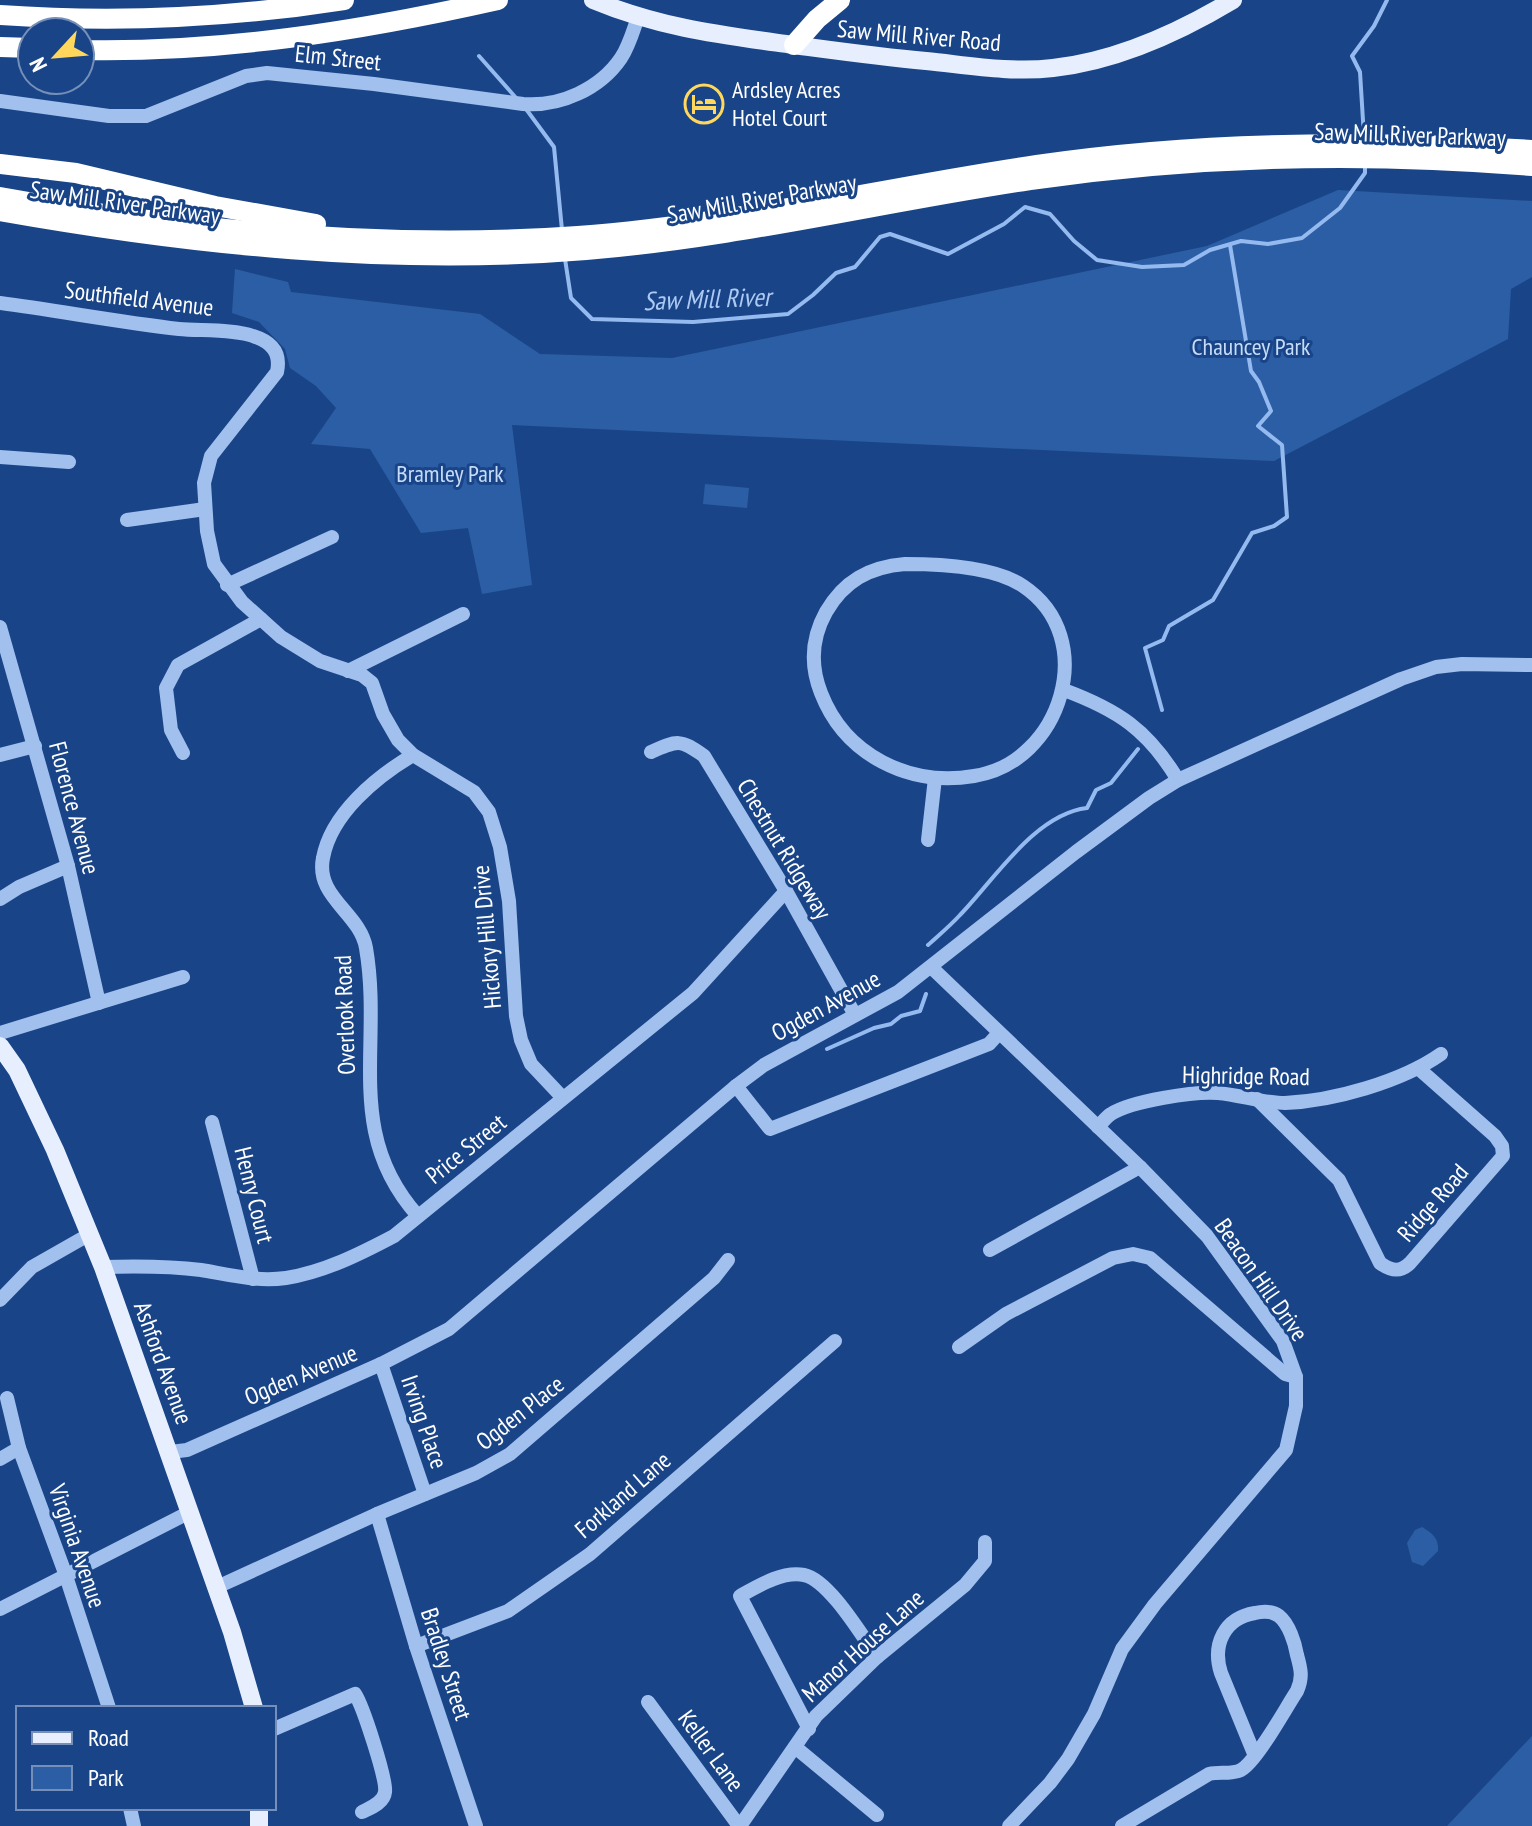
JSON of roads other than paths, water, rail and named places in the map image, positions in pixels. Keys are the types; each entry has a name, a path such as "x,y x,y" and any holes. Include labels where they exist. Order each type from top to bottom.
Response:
{"highway":[{"path":"0,15 78,19 165,18 254,12 344,0"},
{"path":"96,50 173,49 288,39 391,23 498,0"},
{"path":"794,45 817,19 840,0"},
{"name":"Saw Mill River Parkway","path":"0,211 111,230 286,248 461,255 581,243 1071,160 1204,148 1532,150"},
{"name":"Saw Mill River Parkway","path":"1381,151 1532,166"},
{"path":"0,164 76,173 254,214 431,240"},
{"path":"31,169 58,176 62,184 58,194 37,203"},
{"name":"Saw Mill River Parkway","path":"0,197 123,217 241,230 544,246"}],"main road":[{"name":"Saw Mill River Road","path":"593,0 638,17 707,34 845,54 1004,68 1051,68 1135,48 1180,29 1233,0"},
{"name":"Ashford Avenue","path":"0,1046 17,1070 43,1123 103,1267 217,1587 253,1706"}],"street":[{"name":"Elm Street","path":"0,101 109,116 146,116 246,76 262,73 546,104 580,92 609,73 627,47 638,17"},
{"name":"Southfield Avenue","path":"0,303 179,329 252,335 271,346"},
{"name":"Hickory Hill Drive","path":"271,346 280,360 277,372 211,456 204,483 214,564 227,585 281,637 320,661 362,675 372,683 383,714 398,740 413,755 474,792 489,812 500,847 509,901 516,1016 521,1040 531,1064 563,1098"},
{"path":"0,457 69,462"},
{"path":"127,520 205,509"},
{"path":"227,585 332,537"},
{"path":"931,564 984,572 1019,583 1043,604 1059,629 1066,665 1064,690 1043,733 1021,755 1002,767 975,776 935,778 904,772 866,753 843,733 826,705 815,676 814,642 822,620 847,584 877,569 931,564"},
{"path":"348,671 463,614"},
{"path":"183,753 171,730 166,688 178,665 261,619"},
{"name":"Florence Avenue","path":"0,627 68,866 99,1003"},
{"name":"Ogden Avenue","path":"170,1452 187,1450 381,1364 464,1319 736,1086 764,1065 898,992 1076,852 1178,780 1401,679 1436,667 1462,664 1532,665"},
{"path":"1064,690 1098,703 1144,734 1162,754 1178,780"},
{"name":"Chestnut Ridgeway","path":"651,752 670,743 686,743 704,756 786,891 855,1015"},
{"path":"0,755 35,746"},
{"name":"Overlook Road","path":"413,755 353,802 333,830 322,864 323,881 337,904 352,917 366,945 371,1021 369,1109 379,1151 402,1198 418,1216"},
{"path":"928,840 935,778"},
{"path":"0,899 19,887 68,866"},
{"name":"Price Street","path":"103,1267 155,1266 253,1279 284,1278 339,1263 394,1236 693,993 786,891"},
{"name":"Beacon Hill Drive","path":"931,967 1140,1167 1207,1236 1283,1341 1296,1377 1296,1406 1286,1450 1155,1604 1122,1649 1094,1714 1068,1759 1009,1826"},
{"path":"0,1033 183,977"},
{"path":"736,1086 770,1129 989,1044 999,1033"},
{"name":"Highridge Road","path":"1098,1127 1112,1113 1157,1099 1216,1093 1282,1103 1325,1098 1393,1078 1441,1054"},
{"name":"Ridge Road","path":"1257,1099 1339,1180 1380,1263 1390,1270 1399,1270 1410,1263 1503,1156 1502,1146 1495,1136 1418,1068"},
{"name":"Henry Court","path":"212,1122 253,1279"},
{"path":"990,1250 1140,1167"},
{"path":"0,1300 32,1267 90,1234"},
{"path":"959,1347 1006,1314 1052,1288 1113,1258 1133,1254 1150,1258 1285,1374 1296,1377"},
{"name":"Ogden Place","path":"217,1587 476,1473 510,1454 714,1278 728,1260"},
{"name":"Forkland Lane","path":"416,1646 508,1611 590,1554 835,1341"},
{"name":"Irving Place","path":"381,1364 425,1494"},
{"name":"Virginia Avenue","path":"7,1398 19,1448 65,1573 108,1706"},
{"path":"0,1459 19,1448"},
{"path":"0,1609 65,1573 190,1512"},
{"name":"Bradley Street","path":"377,1514 416,1646 476,1826"},
{"name":"Manor House Lane","path":"740,1826 816,1716 877,1657 965,1585 985,1561 985,1542"},
{"path":"809,1729 740,1596 787,1575 805,1575 825,1587 877,1657"},
{"path":"1122,1826 1209,1774 1236,1772 1255,1756 1302,1680 1294,1642 1282,1619 1269,1612 1243,1616 1233,1621 1223,1631 1218,1649 1221,1673 1255,1756"},
{"path":"276,1728 355,1694 384,1779 385,1794 381,1802 362,1812"},
{"name":"Keller Lane","path":"648,1702 740,1826"},
{"path":"795,1747 877,1815"}],"waterway":[{"name":"Saw Mill River","path":"1364,137 1360,72 1352,56 1374,26 1387,0"},
{"name":"Saw Mill River","path":"479,56 517,99"},
{"name":"Saw Mill River","path":"526,109 554,147 562,230"},
{"name":"Saw Mill River","path":"565,259 571,298 592,319 693,322 788,314 836,273 855,267 880,237 890,234 948,254 1004,224 1025,207 1050,214 1074,241 1097,260 1142,267 1184,265 1210,250 1241,241 1268,244 1302,238 1340,208 1365,173 1365,166"},
{"path":"1162,710 1145,648 1163,640 1169,626 1213,600 1252,533 1274,526 1287,517 1282,445 1258,426 1271,411 1251,371 1230,245"},
{"path":"928,945 1033,835 1050,822 1087,808 1096,790 1111,783 1138,749"},
{"path":"827,1049 874,1028 891,1024 901,1016 920,1011 926,994"}],"place":[{"name":"Ardsley Acres Hotel Court","path":"704,104"}],"park label":[{"name":"Chauncey Park","path":"1251,347"},
{"name":"Bramley Park","path":"450,474"}]}
